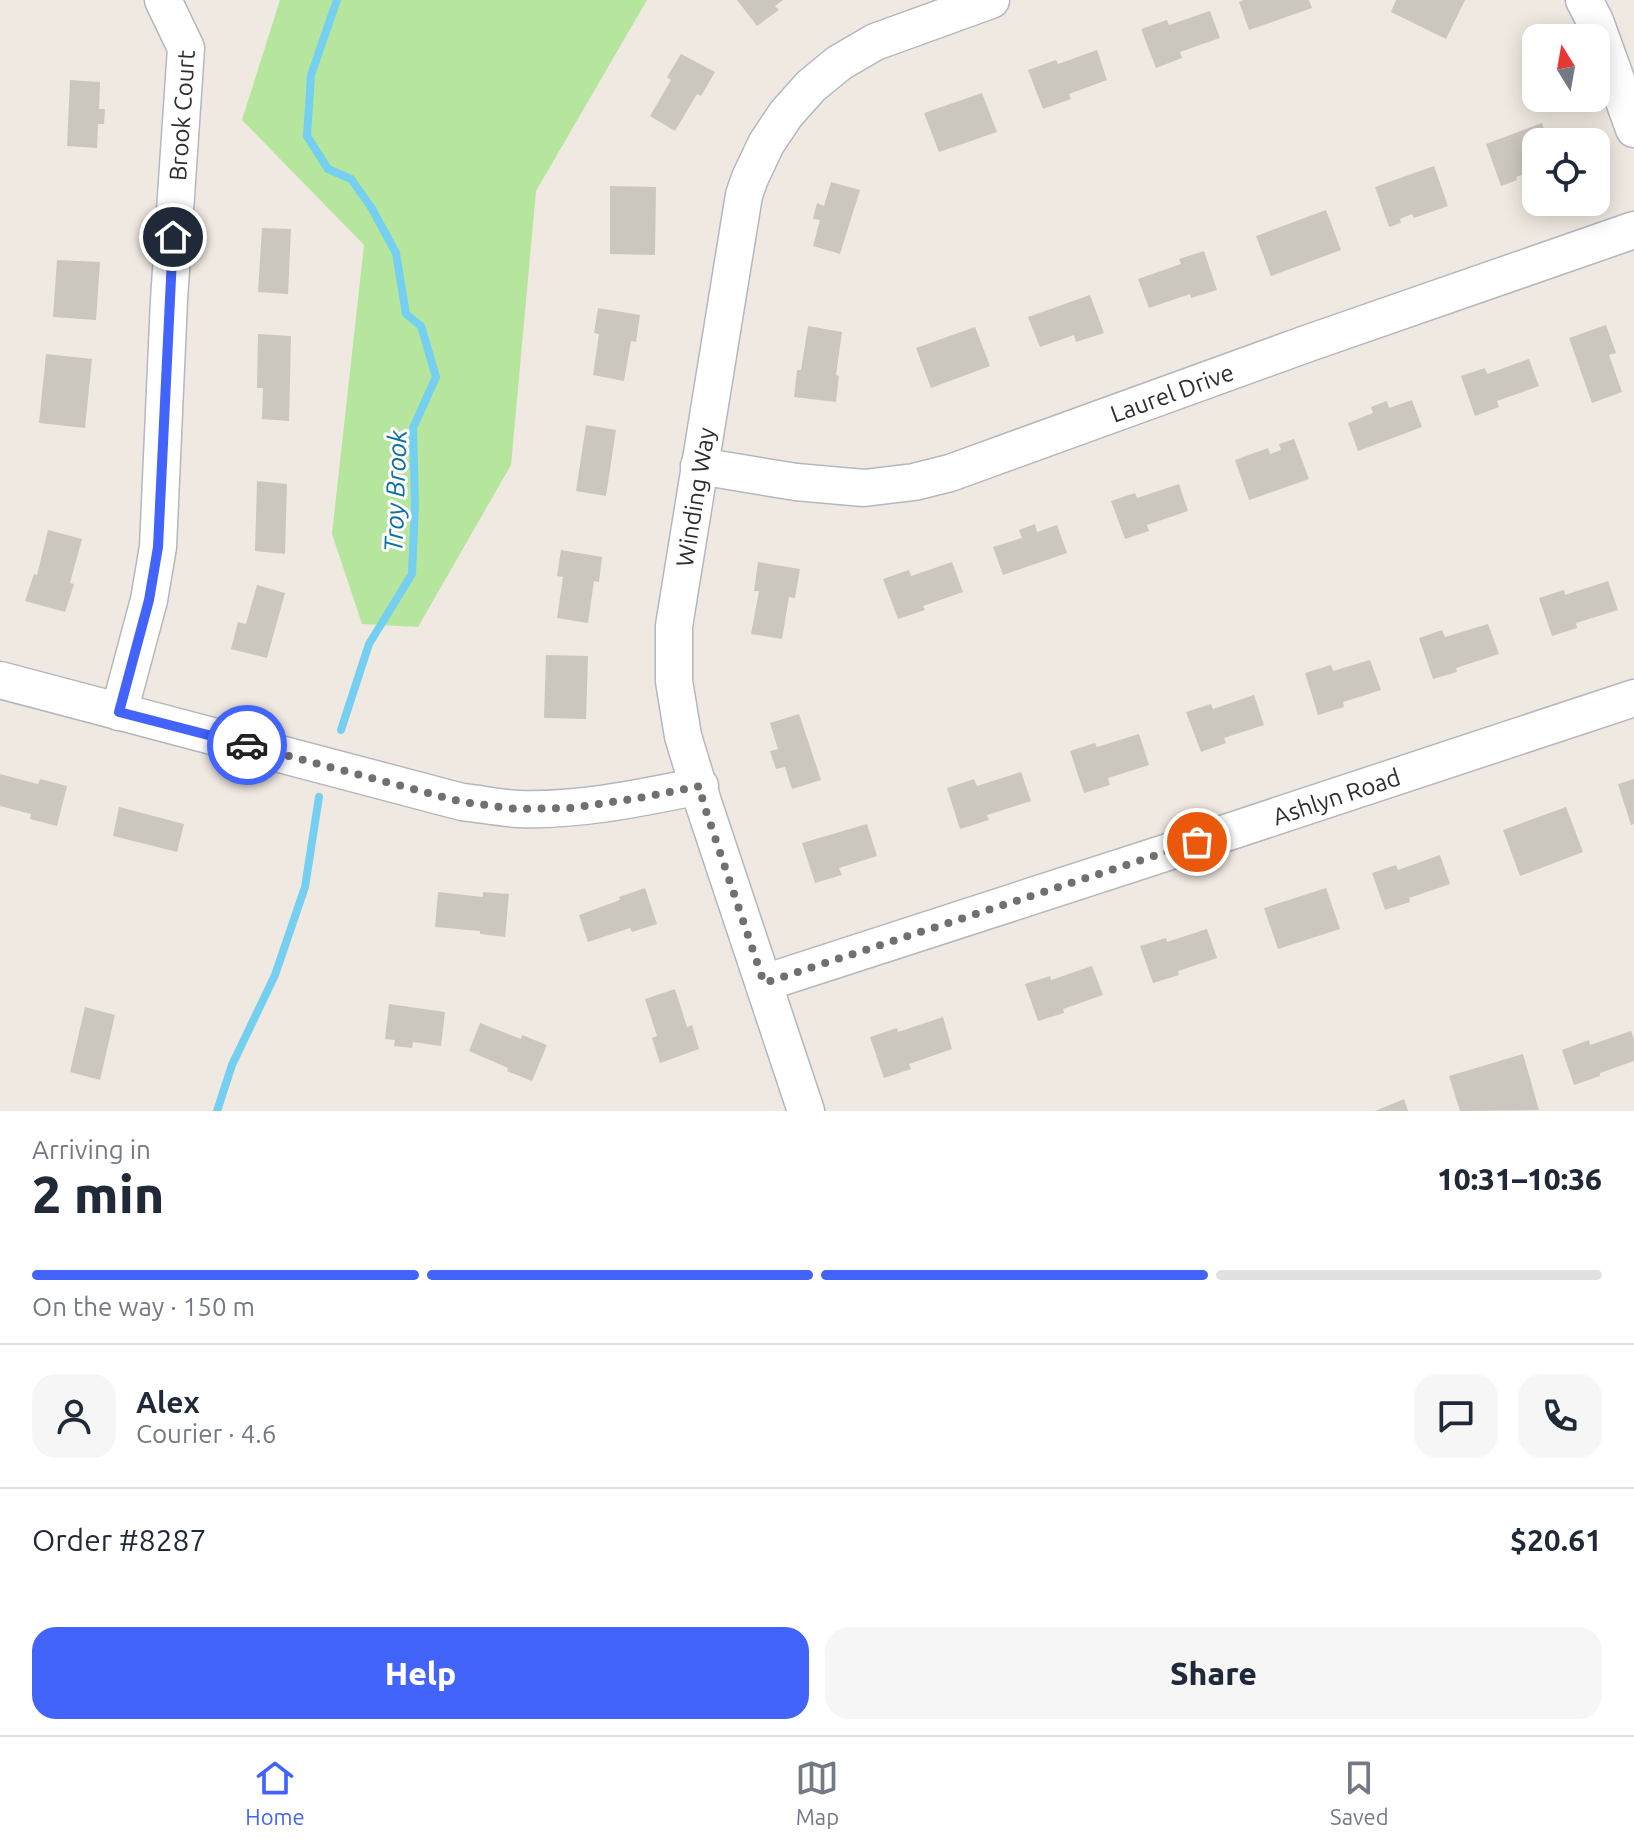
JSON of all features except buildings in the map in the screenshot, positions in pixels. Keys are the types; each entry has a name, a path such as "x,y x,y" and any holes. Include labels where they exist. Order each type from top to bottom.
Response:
{"street":[{"name":"Brook Court","path":"119,712 149,600 158,547 169,300 186,48 163,0"},
{"name":"Winding Way","path":"806,1111 693,772 683,736 674,681 674,626 744,195 766,144 786,114 811,86 839,63 875,42 991,0"},
{"path":"1584,0 1595,21 1634,129"},
{"name":"Laurel Drive","path":"699,466 796,482 864,488 914,482 950,473 1634,230"},
{"path":"0,680 462,802 517,809 572,808 700,786"},
{"name":"Ashlyn Road","path":"764,983 1634,698"}],"green space":[{"path":"280,0 647,0 536,191 511,465 418,627 362,624 332,534 364,245 242,120"}],"waterway":[{"name":"Troy Brook","path":"337,0 311,75 307,136 328,169 351,179 371,207 396,253 406,314 421,326 436,377 413,428 415,503 412,574 369,644 341,730"},
{"name":"Troy Brook","path":"217,1111 232,1065 275,975 305,887 319,797"}],"way so far":[{"path":"247,745 462,802 517,809 572,808 700,786 764,983 1197,842"}],"route":[{"path":"173,237 158,547 149,600 119,712 247,745"}]}
